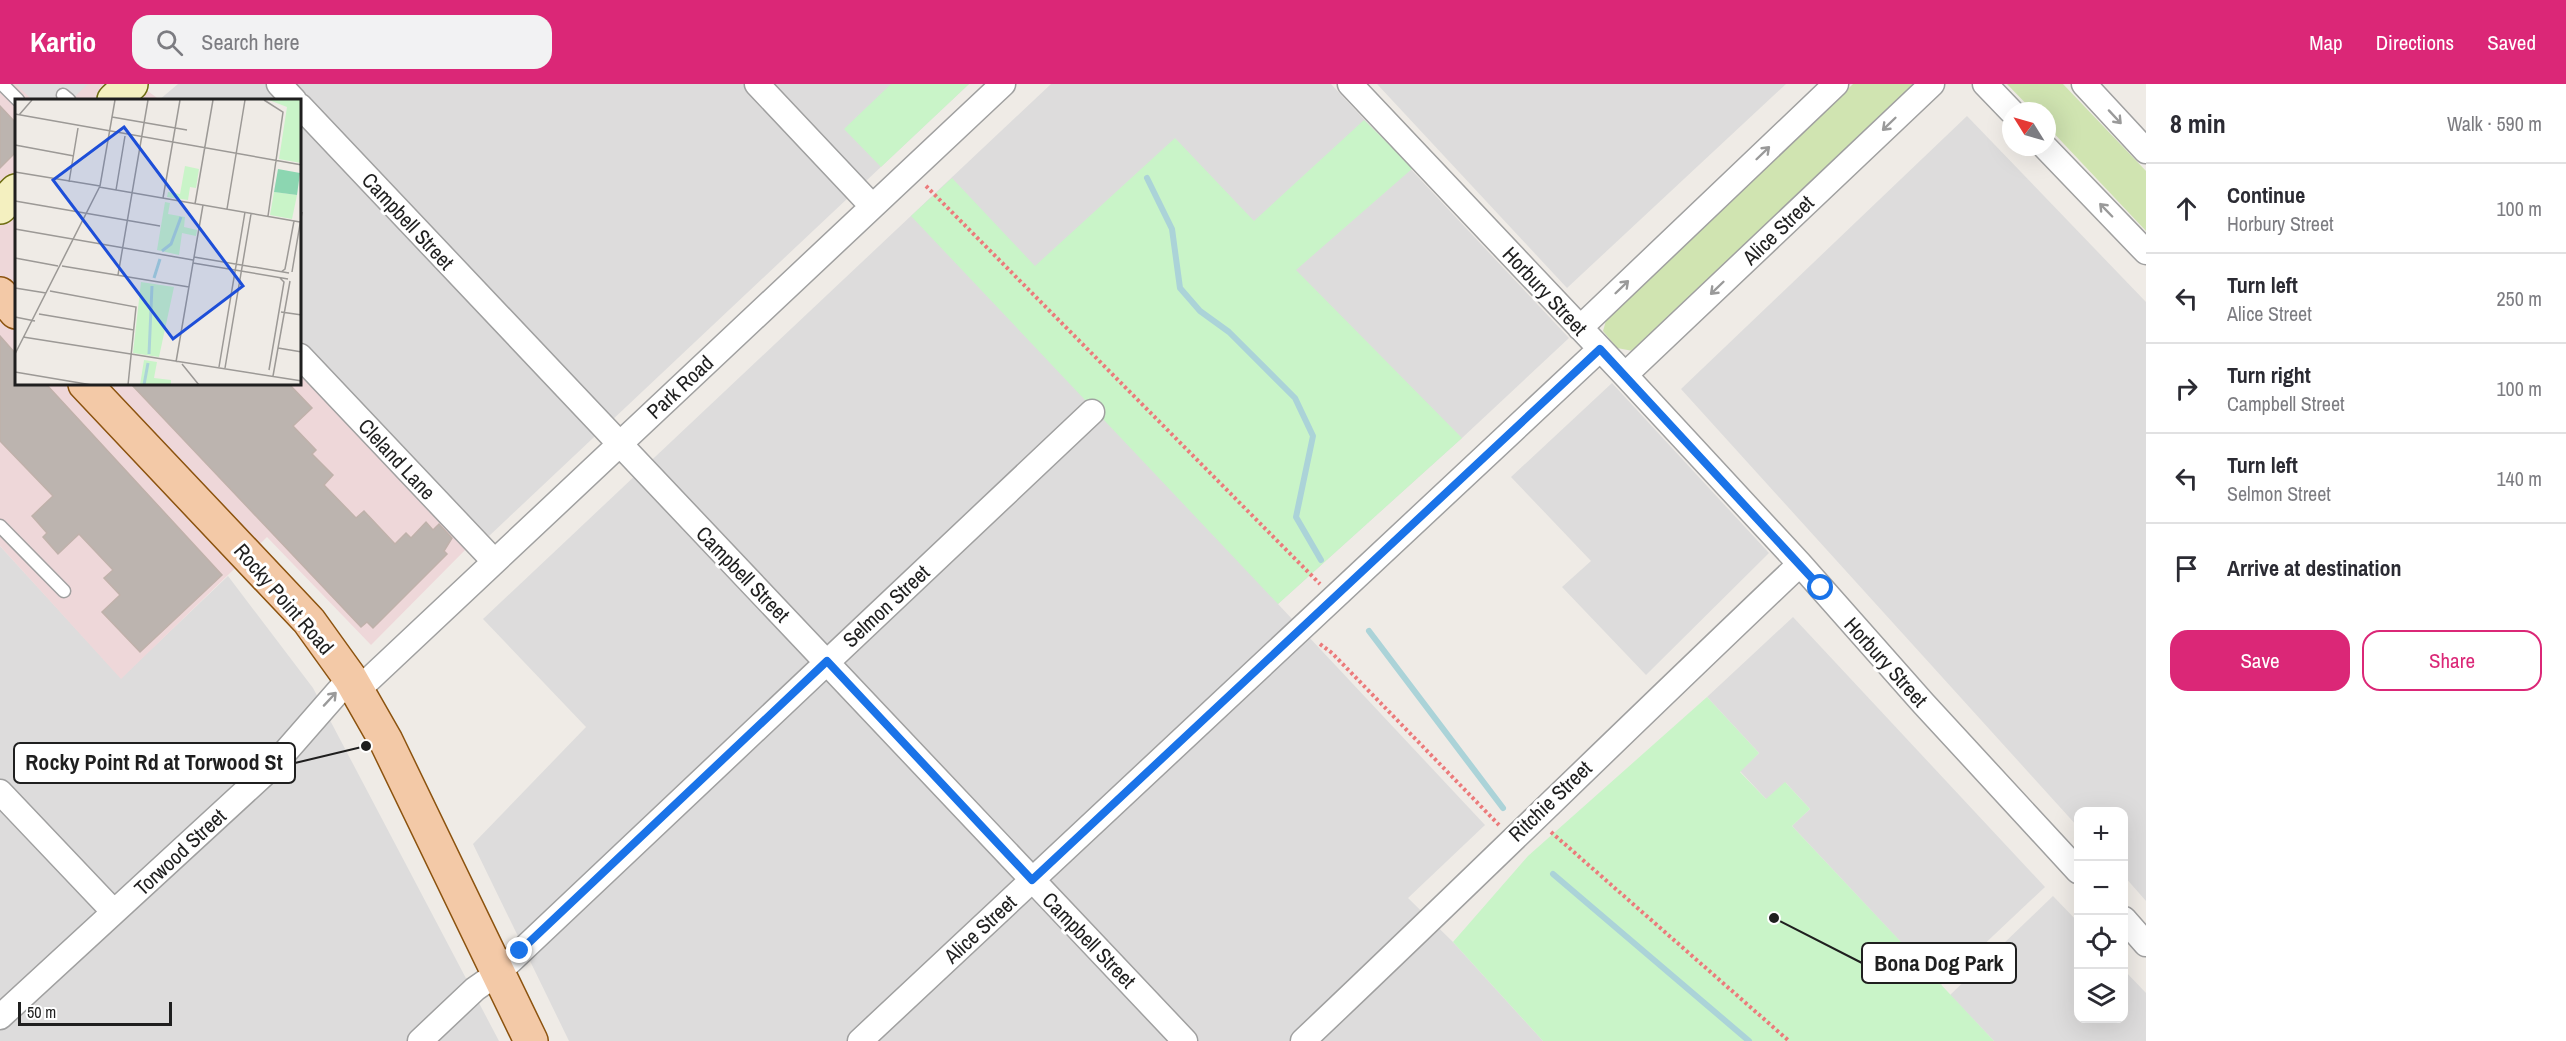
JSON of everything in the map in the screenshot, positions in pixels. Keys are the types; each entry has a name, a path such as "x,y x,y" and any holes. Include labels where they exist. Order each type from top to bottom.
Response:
{"main road":[{"path":"115,99 131,84"},
{"path":"0,207 15,192"},
{"path":"0,294 15,311"},
{"name":"Rocky Point Road","path":"87,386 309,621 354,684 386,741 531,1041"}],"street":[{"path":"279,84 293,99"},
{"path":"757,84 872,206"},
{"name":"Park Road","path":"354,684 494,561 1004,84"},
{"name":"Horbury Street","path":"1350,84 1625,375 1800,564 1923,704 2074,866"},
{"path":"1580,328 1836,84"},
{"name":"Alice Street","path":"1625,375 1932,84"},
{"path":"1985,84 2002,102"},
{"path":"2084,84 2146,151"},
{"name":"Campbell Street","path":"302,108 1185,1041"},
{"path":"2054,156 2146,252"},
{"name":"Alice Street","path":"860,1041 1600,349"},
{"name":"Cleland Lane","path":"302,358 494,561"},
{"name":"Selmon Street","path":"420,1041 475,989 498,973 1092,412"},
{"name":"Ritchie Street","path":"1303,1041 1800,564"},
{"name":"Torwood Street","path":"0,1017 274,765 354,684"},
{"path":"0,792 114,912"},
{"path":"2128,924 2146,944"}],"lane":[{"path":"2,84 17,99"},
{"path":"0,526 64,591"}],"path":[{"path":"911,171 1333,598"},
{"path":"1320,644 1332,653 1499,825 1542,824 1789,1041"}],"shaded area":[{"path":"0,84 138,84 159,99 15,99 15,386 302,386 302,372 469,546 371,645 267,537 121,679 0,546"},
{"path":"16,84 88,84 72,99 31,99"},
{"path":"178,84 969,84 489,536 302,341 302,99 160,99"},
{"path":"1051,84 1331,84 1569,338 1278,604 1485,825 1408,898 1453,942 1543,1041 569,1041 473,844 586,727 483,619"},
{"path":"1377,84 1786,84 1567,288"},
{"path":"1967,116 2002,152 2002,156 2005,156 2146,302 2146,901 2128,881 2128,807 2074,807 2074,823 1681,389"},
{"path":"1612,383 1769,553 1646,675 1562,587 1591,561 1511,477"},
{"path":"0,546 121,678 228,576 313,688 499,1041 0,1041"},
{"path":"1793,617 2045,887 1941,985 1792,826 1810,809 1786,783 1767,800 1740,771 1759,753 1707,697"},
{"path":"2053,896 2074,918 2074,1023 2128,1023 2128,974 2146,993 2146,1041 1994,1041 1950,995"}],"green space":[{"path":"891,84 969,84 881,167 844,129"},
{"path":"1853,84 1917,84 1633,351 1617,348 1603,331 1607,317"},
{"path":"2007,84 2063,84 2146,171 2146,231 2056,136 2056,102 2024,102"},
{"path":"1364,120 1413,168 1296,270 1462,438 1278,604 911,216 952,178 1035,266 1175,138 1254,221"},
{"path":"1707,697 1759,753 1740,772 1766,799 1785,782 1810,809 1792,826 1994,1041 1543,1041 1453,942 1528,856"}],"building":[{"path":"0,106 15,122 15,153 0,168"},
{"path":"0,336 15,353 15,386 48,386 222,575 140,652 102,612 120,595 104,578 113,570 79,534 58,554 43,537 47,533 32,516 53,496 0,441"},
{"path":"133,386 291,386 312,408 293,426 316,450 312,454 333,475 324,485 356,518 364,511 395,544 406,533 411,538 426,522 433,530 439,524 452,538 444,551 447,554 373,628 367,622 361,627"}],"waterway":[{"path":"1147,178 1172,229 1180,288 1200,311 1229,332 1295,398 1313,436 1296,517 1321,560"},
{"path":"1369,631 1503,808"},
{"path":"1553,874 1749,1041"}],"place":[{"name":"Rocky Point Rd at Torwood St","path":"366,746"},
{"name":"Bona Dog Park","path":"1774,918"}],"route":[{"path":"520,951 827,661 1032,880 1600,349 1821,588"}]}
